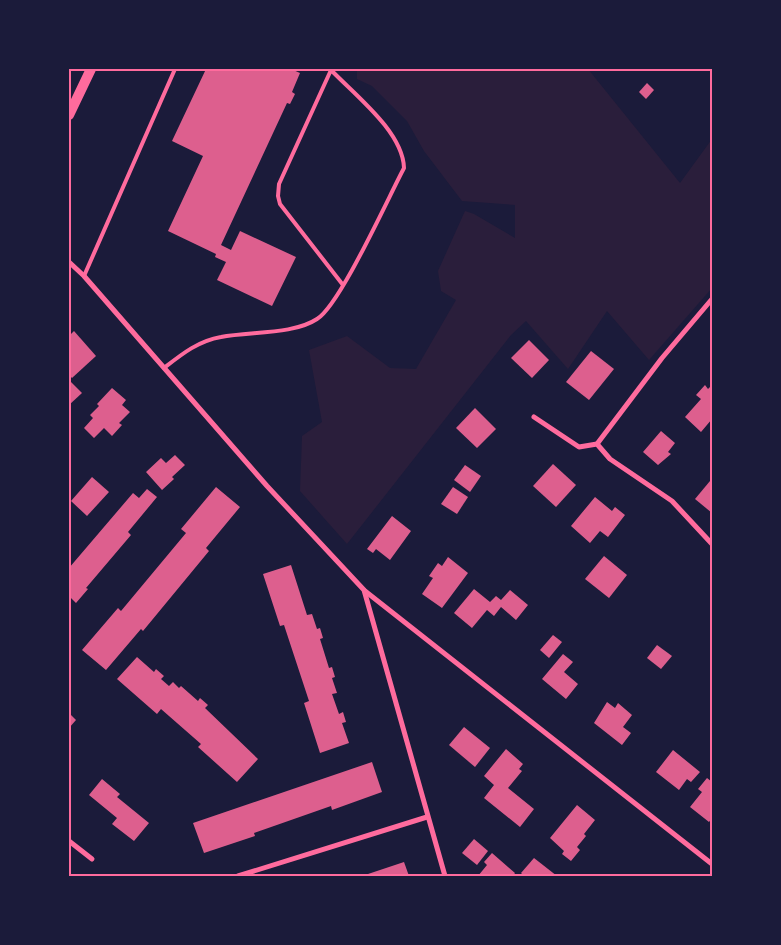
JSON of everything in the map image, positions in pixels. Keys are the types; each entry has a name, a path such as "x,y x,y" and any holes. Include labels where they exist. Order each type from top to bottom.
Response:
{"main road":[{"path":"69,115 91,69"}],"street":[{"path":"69,262 84,276 268,486 364,590 712,864"},
{"path":"534,417 579,447 597,444 662,358 712,299"},
{"path":"597,444 610,459 672,501 712,544"},
{"path":"364,590 445,876"},
{"path":"238,876 427,817"},
{"path":"69,841 92,859"}],"lane":[{"path":"84,276 176,69"},
{"path":"164,368 187,350 220,337 296,328 309,324 319,318 332,305 343,285 404,168 404,155 383,123 330,70 279,184 278,196 280,204 294,224 343,285"}],"shaded area":[{"path":"357,69 588,69 680,183 712,139 712,288 649,360 607,311 568,369 526,321 511,335 347,544 300,491 302,436 322,422 309,350 347,336 390,368 416,369 456,300 441,291 438,271 465,211 474,214 515,238 515,205 462,201 424,151 407,121 372,86 357,79"}],"building":[{"path":"206,69 291,69 300,73 292,92 295,94 290,104 287,103 221,245 231,250 240,231 296,257 272,306 217,280 226,262 215,257 216,254 168,231 203,156 172,141"},
{"path":"647,83 654,90 646,99 639,92"},
{"path":"74,331 96,356 72,378 69,375 69,336"},
{"path":"529,340 549,360 532,378 511,358"},
{"path":"591,351 614,369 589,400 566,382"},
{"path":"71,382 82,393 69,405 69,385"},
{"path":"705,385 708,389 712,385 712,419 701,432 685,417 701,399 696,395"},
{"path":"112,388 126,400 122,405 130,412 119,423 122,425 112,436 104,428 94,438 84,428 93,418 90,415 99,406 97,404"},
{"path":"475,408 496,429 477,448 456,428"},
{"path":"661,431 675,443 668,452 671,454 658,465 643,452"},
{"path":"175,455 185,465 162,490 146,472 161,458 166,463"},
{"path":"553,464 576,485 556,507 533,486"},
{"path":"465,465 481,476 470,492 454,480"},
{"path":"92,477 109,492 87,516 71,501"},
{"path":"710,481 712,483 712,513 695,499"},
{"path":"216,487 240,507 206,548 209,551 143,631 141,629 106,670 82,650 118,608 121,611 186,533 181,529"},
{"path":"453,487 468,497 457,514 441,504"},
{"path":"147,489 157,497 128,532 131,535 86,588 88,589 76,603 69,596 69,568 133,493 139,498"},
{"path":"595,497 612,511 615,507 625,515 608,537 600,531 590,543 571,526"},
{"path":"392,516 411,531 390,560 376,549 373,553 367,549"},
{"path":"604,556 627,575 609,598 585,579"},
{"path":"448,557 468,573 442,608 422,594 433,578 429,576 438,563 442,566"},
{"path":"291,565 307,615 312,614 317,629 320,628 323,638 320,639 329,668 332,667 335,677 332,678 337,693 332,694 339,714 343,712 346,722 342,723 349,743 320,753 304,703 309,701 284,625 280,626 263,574"},
{"path":"474,589 490,602 496,596 501,600 510,590 528,605 516,620 501,607 494,616 487,610 472,628 454,613"},
{"path":"553,635 562,642 549,658 540,650"},
{"path":"657,645 672,656 661,669 647,658"},
{"path":"563,654 573,662 564,672 578,684 566,699 542,679"},
{"path":"137,657 154,672 156,669 164,676 161,679 169,686 173,682 179,688 181,686 198,701 200,698 208,705 205,708 258,759 237,782 198,747 201,744 161,709 157,714 117,679"},
{"path":"607,702 615,708 618,703 632,715 623,727 631,733 622,745 594,723"},
{"path":"69,713 76,720 69,728"},
{"path":"464,727 490,748 475,767 449,745"},
{"path":"506,749 523,764 519,769 522,771 508,788 534,809 520,827 484,798 494,785 484,776"},
{"path":"673,750 700,772 691,782 687,779 679,790 656,772"},
{"path":"372,762 382,792 332,810 331,806 254,833 255,836 204,853 193,823"},
{"path":"707,778 712,782 712,818 709,822 690,807 702,792 698,789"},
{"path":"102,779 120,794 117,797 149,823 134,841 112,824 117,818 89,795"},
{"path":"577,805 595,820 584,834 586,836 577,847 580,850 571,861 562,854 564,851 550,838"},
{"path":"474,839 488,851 477,865 462,853"},
{"path":"492,853 515,873 513,876 478,876 487,865 484,862"},
{"path":"534,858 557,876 524,876 521,873"},
{"path":"404,862 409,876 362,876"}]}
